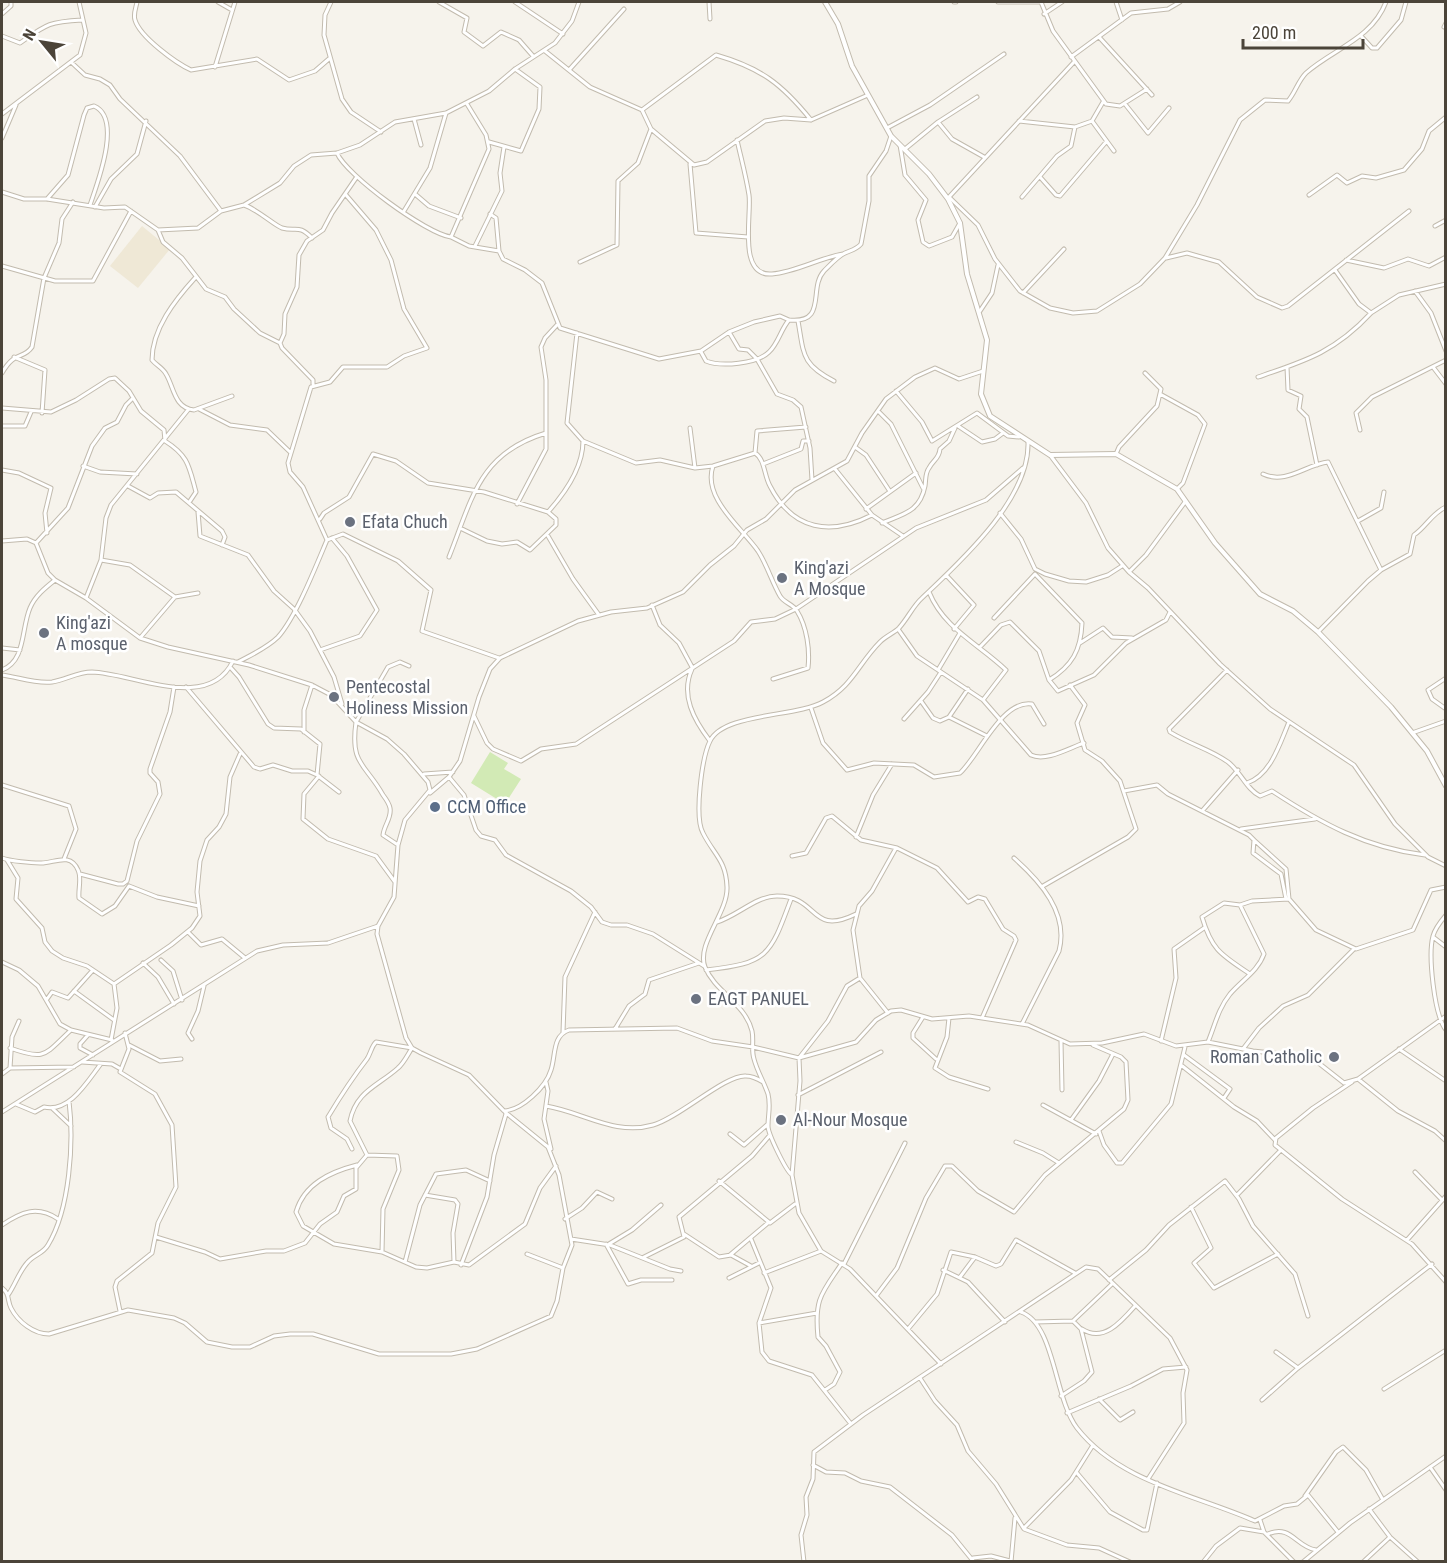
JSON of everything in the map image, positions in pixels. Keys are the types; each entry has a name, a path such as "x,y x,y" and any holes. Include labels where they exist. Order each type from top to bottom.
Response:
{"street":[{"path":"2,14 11,6 11,2"},
{"path":"2,114 80,55 86,33 79,2"},
{"path":"137,2 135,19 139,27 172,59 191,70 257,59 289,80 315,71 330,58"},
{"path":"218,2 232,10"},
{"path":"215,67 235,2"},
{"path":"331,2 323,24 330,58 347,107 381,132"},
{"path":"439,2 467,18 464,32 479,46 483,46 501,32 519,40 533,56"},
{"path":"515,2 563,34"},
{"path":"158,230 198,228 221,211 244,205 280,183 302,160 311,155 337,153 360,145 395,122 446,113 467,104 489,91 533,56 545,51 563,34 579,2"},
{"path":"709,2 710,19"},
{"path":"825,2 838,24 852,66 870,94 891,136 929,174 948,198 978,225 998,263 1023,293 1042,305 1062,311 1097,311 1140,284 1165,258 1197,205 1242,117 1265,99 1288,101 1308,72 1361,36 1378,16 1386,2"},
{"path":"998,2 1041,2 1044,14 1074,62 1103,101 1114,107 1125,104 1147,89"},
{"path":"1044,14 1062,2"},
{"path":"1116,2 1122,20"},
{"path":"1071,57 1134,12 1168,9 1180,2"},
{"path":"1361,36 1372,48 1377,48 1401,20 1406,2"},
{"path":"569,70 624,9"},
{"path":"2,36 20,43 33,31 51,22 82,20"},
{"path":"1099,37 1152,95"},
{"path":"545,51 590,87 642,110 651,129 690,164 696,233 748,237"},
{"path":"886,128 930,105 1004,54"},
{"path":"642,110 716,55 754,68 771,78 787,92 811,120"},
{"path":"71,62 85,75 100,79 110,85 120,99 146,121 180,156 221,211"},
{"path":"948,198 1074,62"},
{"path":"489,142 518,152 523,149 541,99 540,87 515,69"},
{"path":"690,164 707,162 765,121 784,118 811,120 870,94"},
{"path":"905,149 938,122 977,97"},
{"path":"1019,121 1076,127 1092,121 1103,101"},
{"path":"2,138 17,103"},
{"path":"451,237 488,156 489,142 467,104"},
{"path":"1125,104 1148,133 1169,108"},
{"path":"47,199 68,175 84,115 87,108 94,106 105,117 108,135 102,169 90,205"},
{"path":"404,211 430,168 446,113"},
{"path":"1309,195 1336,175 1347,183 1362,176 1376,178 1404,170 1422,149 1429,131 1446,117"},
{"path":"414,119 421,145"},
{"path":"95,207 111,179 137,154 146,121"},
{"path":"1092,121 1114,151"},
{"path":"938,122 952,139 984,157"},
{"path":"1022,196 1057,156 1071,146 1076,127"},
{"path":"580,262 617,245 618,181 638,163 651,129"},
{"path":"490,214 495,218 499,251 506,262 521,267 542,283 557,325 654,359 676,357 701,351 729,332 776,316 798,321 805,319 813,310 821,274 843,254 861,244 869,201 869,176 886,151 891,136"},
{"path":"737,140 749,196 748,237 753,264 759,271 770,275 828,255 843,254"},
{"path":"1040,177 1056,195 1060,196 1106,142"},
{"path":"900,145 905,175 910,184 926,200 918,220 923,242 929,246 951,237 960,223"},
{"path":"475,246 502,191 500,173 504,147"},
{"path":"337,153 346,168 356,178 424,225 475,246 499,251"},
{"path":"280,343 284,334 285,314 297,287 299,255 312,238 323,230 356,178"},
{"path":"2,192 14,198 47,199 95,207 119,206 131,211 158,230 163,242 182,258 206,290 228,298 234,309 260,333 280,343 284,352 313,380 288,463 290,472 303,487 320,519 327,540"},
{"path":"415,194 429,207 461,218"},
{"path":"313,385 330,382 343,367 392,366 401,358 424,350 428,346 404,309 391,260 376,230 346,195"},
{"path":"948,198 960,223 968,274 980,311 987,346 981,394 986,411 1002,425 1050,455 1076,487 1108,548 1227,670 1270,709 1354,765 1395,824 1425,855 1444,865 1446,860"},
{"path":"2,373 12,357 28,352 32,347 44,278 59,243 62,219 73,202"},
{"path":"244,205 260,211 279,227 303,229 312,238"},
{"path":"2,266 55,281 95,280 131,211"},
{"path":"1165,258 1187,252 1219,262 1257,297 1278,308 1288,306 1311,285 1335,270 1409,211"},
{"path":"1435,226 1446,220"},
{"path":"1023,293 1064,249"},
{"path":"1346,260 1384,268 1405,259 1429,266 1446,257"},
{"path":"980,311 992,293 998,263"},
{"path":"1335,270 1359,304 1371,313"},
{"path":"188,410 177,399 166,373 155,364 152,355 157,334 168,314 195,278"},
{"path":"1258,377 1323,353 1371,313 1399,295 1446,284"},
{"path":"1415,291 1431,313 1446,351"},
{"path":"701,351 706,361 713,363 757,359 771,350 789,320"},
{"path":"798,321 800,346 807,359 816,370 834,381"},
{"path":"517,504 546,448 546,380 541,347 545,338 557,325"},
{"path":"729,332 739,349 748,350 757,359 776,393 793,400 801,407 809,441 812,480"},
{"path":"577,333 567,423 570,430 583,441 636,463 660,460 695,468 713,466 755,453"},
{"path":"12,357 45,370 42,413"},
{"path":"1360,429 1356,413 1372,397 1446,360"},
{"path":"1287,367 1288,390 1301,396 1299,409 1308,417 1317,465"},
{"path":"1433,367 1446,384"},
{"path":"412,1048 405,1038 378,948 378,926 394,897 398,845 409,812 453,772 466,744 490,669 500,658 558,630 599,615 652,605 683,592 710,565 734,546 742,535 783,503 795,490 847,461 878,411 896,391 932,368 938,368 959,379 984,370"},
{"path":"1116,454 1119,447 1157,406 1160,388 1145,372"},
{"path":"2,408 42,413 61,409 113,377 129,391 145,416 164,430 165,441"},
{"path":"896,391 922,422 932,441 974,414 979,414 1003,433 1011,437 1020,437"},
{"path":"1160,394 1198,415 1205,424 1183,483 1177,489"},
{"path":"86,598 101,560 108,511 188,410 199,409 232,396"},
{"path":"36,543 68,508 82,466 96,440 105,428 117,422 132,399"},
{"path":"199,409 230,425 267,430 290,452"},
{"path":"878,411 891,424 924,490"},
{"path":"2,426 25,426 31,412"},
{"path":"957,426 982,442 995,439 1003,433"},
{"path":"882,523 910,512 916,507 924,490 928,469 939,458 940,449 951,438 957,426"},
{"path":"755,453 757,431 806,427"},
{"path":"690,428 695,468"},
{"path":"449,557 475,492 488,468 499,456 522,442 546,433"},
{"path":"165,441 187,459 196,492 190,501 191,507 224,534 222,545"},
{"path":"548,512 570,482 581,457 583,441"},
{"path":"762,464 801,448 804,441 809,441"},
{"path":"705,968 704,954 726,904 727,889 726,868 702,832 700,823 699,802 710,741 722,729 733,725 811,708 848,686 859,666 883,639 898,629 929,592 980,542 1000,513 1024,467 1028,442"},
{"path":"855,447 866,455 889,490"},
{"path":"755,453 759,455 769,486 783,503 804,522 828,529 854,524 872,515"},
{"path":"320,519 327,510 349,497 373,454 396,461 428,483 491,494 548,512 557,522 548,536 530,550 517,542 502,544 487,541 460,528"},
{"path":"1050,455 1116,454 1177,489 1215,543 1262,596 1293,611 1318,632 1391,707 1426,751 1446,786"},
{"path":"1263,474 1268,477 1290,476 1329,462 1381,570"},
{"path":"82,466 100,472 137,474"},
{"path":"713,466 711,479 721,506 742,535 757,550 780,597 796,609 807,640 808,668 772,679"},
{"path":"474,714 487,743 500,753 521,760 541,749 576,744 739,638 751,622 775,619 796,609 903,536 928,522 986,500 1024,467"},
{"path":"835,469 872,515 903,536"},
{"path":"2,470 19,473 51,488 45,513 47,532"},
{"path":"866,509 916,472"},
{"path":"128,486 150,498 158,493 172,491 190,501"},
{"path":"1358,521 1381,508 1384,492"},
{"path":"1129,572 1146,555 1185,502"},
{"path":"1318,632 1381,570 1410,554 1414,535 1427,526 1436,512 1446,507"},
{"path":"198,512 200,536 248,555 274,591 294,609 320,650 340,692 343,705"},
{"path":"1000,513 1015,530 1036,572 1059,602 1081,621 1080,643 1070,665 1049,680"},
{"path":"238,662 277,637 294,609 327,540 343,534 398,561 429,588 431,593 421,628 424,633 500,658"},
{"path":"548,536 573,579 599,615"},
{"path":"320,650 360,636 378,610 347,555 332,538"},
{"path":"2,541 27,540 36,543 48,573 55,580 86,598 140,638 168,647 238,662 312,685 343,705 356,723 387,739 422,773 430,786 429,794"},
{"path":"101,560 130,565 175,597"},
{"path":"1036,572 1078,582 1100,579 1123,565"},
{"path":"994,618 1036,572"},
{"path":"946,575 974,605 954,628"},
{"path":"2,673 11,665 20,650 30,608 35,599 55,580"},
{"path":"929,592 939,612 954,628 980,647 1006,671 983,700"},
{"path":"140,638 175,597 198,593"},
{"path":"652,605 660,625 679,643 692,667 687,686 688,702 710,741"},
{"path":"980,647 1008,621 1039,651 1049,680 1058,691 1096,673 1132,638 1164,621 1170,612"},
{"path":"1080,643 1102,628 1112,637 1132,638"},
{"path":"898,629 912,651 983,700 1002,719 1028,752 1038,758 1084,743"},
{"path":"904,720 921,701 960,633"},
{"path":"2,648 20,650"},
{"path":"2,673 50,682 79,673 96,672 136,682 174,687 207,685 216,681 233,661"},
{"path":"398,845 383,835 390,805 357,759 354,742 356,723 388,667 400,662 409,666"},
{"path":"230,667 239,676 268,724 274,728 289,727 304,732 320,744 318,776 304,794 303,819 328,839 376,856 396,883"},
{"path":"1227,670 1168,730 1192,745 1216,754 1238,770 1260,796 1272,792 1316,819 1376,847 1425,855"},
{"path":"1446,678 1428,690 1432,699 1446,709"},
{"path":"304,732 304,710 312,685"},
{"path":"1043,886 1135,831 1124,791 1108,767 1087,753 1077,723 1085,704 1070,685"},
{"path":"185,686 211,713 240,754 257,768 273,765 318,776 339,792"},
{"path":"2,858 40,864 64,859 75,865 80,874 79,898 102,914 115,906 127,884 137,841 160,794 158,782 150,773 150,769 170,712 174,687"},
{"path":"949,717 968,689"},
{"path":"921,701 936,720 949,717 987,736"},
{"path":"811,708 823,743 845,768 852,771 874,762 914,765 934,777 955,776 964,770 987,736 1002,719 1029,704 1033,705 1044,724"},
{"path":"1412,733 1446,721"},
{"path":"1247,783 1257,779 1264,771 1290,722"},
{"path":"114,984 188,932 200,916 197,877 204,848 226,814 230,777 240,754"},
{"path":"856,837 873,795 892,764"},
{"path":"1203,810 1238,770"},
{"path":"422,773 453,772"},
{"path":"449,777 464,795 470,818 481,836 493,838 510,858 572,891 595,912 602,922 611,926 627,925 653,934 699,963 743,1012 752,1031 754,1061 771,1109 768,1124 770,1135 786,1169 792,1175"},
{"path":"2,785 69,806 76,829 64,859"},
{"path":"1124,791 1157,785 1168,794 1239,830 1286,868 1288,899"},
{"path":"792,856 802,855 808,851 829,816 836,818 856,837 865,842 897,848 943,872 968,902 983,898 1004,929 1016,938 1011,956 982,1018"},
{"path":"1239,830 1316,819"},
{"path":"1254,840 1253,853 1281,874 1288,899 1313,928 1354,949"},
{"path":"716,923 766,898 775,896 804,902 829,922 838,923 856,914 873,891 897,848"},
{"path":"1014,858 1043,886 1054,906 1062,938 1059,951 1022,1024"},
{"path":"7,860 18,878 16,899 42,928 47,946 63,958 93,970 114,984"},
{"path":"80,874 127,884 156,897 199,906"},
{"path":"1243,1049 1259,1028 1283,1006 1308,995 1354,949 1413,930 1431,890 1446,887"},
{"path":"705,968 747,964 766,952 780,928 791,898"},
{"path":"1250,974 1215,947 1204,928 1202,917 1224,903 1240,905 1252,901 1288,899"},
{"path":"1208,1042 1217,1013 1228,996 1257,968 1264,954 1240,905"},
{"path":"461,1264 477,1225 506,1113 526,1101 546,1081 551,1071 557,1039 563,1032 565,976 595,912"},
{"path":"856,914 853,942 860,978 888,1013"},
{"path":"1446,915 1432,937 1432,966 1439,1020 1446,1030"},
{"path":"2,1112 75,1067 112,1040 182,1000 245,958 270,947 328,943 378,926"},
{"path":"1161,1041 1177,969 1174,948 1204,928"},
{"path":"188,932 201,945 222,939 245,958"},
{"path":"1432,937 1446,947"},
{"path":"161,960 174,971 182,1000"},
{"path":"2,962 34,981 57,1021 70,1030 112,1040"},
{"path":"143,963 158,977 174,1004"},
{"path":"615,1029 629,1006 645,994 649,980 699,963"},
{"path":"46,1000 52,992 66,999 93,970"},
{"path":"860,978 847,986 828,1021 799,1058 800,1081 792,1175 795,1204 821,1251 843,1263 941,1364"},
{"path":"112,1040 115,1020 114,984"},
{"path":"192,1039 188,1033 198,1011 204,986"},
{"path":"74,991 115,1020"},
{"path":"563,1032 677,1028 712,1041 753,1047 799,1058 856,1042 872,1023 888,1013 901,1010 923,1017 969,1016 1022,1024 1061,1041 1091,1044 1139,1034 1185,1046 1208,1042 1310,1059 1340,1082 1352,1082"},
{"path":"1275,1140 1313,1108 1446,1016"},
{"path":"923,1017 914,1030 913,1038 936,1059"},
{"path":"949,1018 947,1037 936,1059 935,1068 942,1074 988,1089"},
{"path":"10,1068 10,1048 14,1030 20,1021"},
{"path":"10,1048 38,1056 46,1053 70,1030"},
{"path":"119,1068 129,1045 125,1033"},
{"path":"88,1035 80,1047 93,1055"},
{"path":"1061,1041 1062,1090"},
{"path":"352,1149 347,1139 331,1128 328,1117 376,1042 412,1048 469,1075 506,1113 551,1151"},
{"path":"876,1296 897,1268 926,1198 947,1165 978,1191 1014,1212 1045,1175 1098,1133 1128,1102 1127,1065 1123,1058 1091,1044"},
{"path":"129,1045 160,1061 182,1059"},
{"path":"1043,1105 1098,1133 1115,1161 1121,1164 1171,1105 1185,1046"},
{"path":"368,1155 350,1121 356,1104 373,1084 399,1067 412,1048"},
{"path":"1399,1049 1446,1081"},
{"path":"798,1095 881,1052"},
{"path":"1071,1120 1099,1081 1113,1054"},
{"path":"1184,1055 1230,1089 1224,1098"},
{"path":"82,1062 112,1064 119,1068 123,1074 155,1094 172,1125 176,1187 158,1222 149,1257 117,1281 120,1311"},
{"path":"53,1109 69,1101 100,1065"},
{"path":"1181,1065 1257,1120 1275,1140 1280,1151 1360,1212 1407,1240 1432,1264 1446,1282"},
{"path":"2,1074 10,1068 75,1067"},
{"path":"546,1106 613,1126 648,1126 683,1111 740,1076 763,1082"},
{"path":"1358,1079 1398,1111 1435,1131 1446,1141"},
{"path":"2,1288 8,1295 10,1307 17,1316 41,1334 49,1334 128,1310 174,1318 185,1323 207,1342 232,1347 250,1347 274,1336 313,1334 379,1354 451,1354 477,1349 551,1316 557,1301 563,1268 572,1249 556,1166 543,1119 548,1091 546,1081"},
{"path":"8,1295 28,1261 48,1246 58,1219 72,1127 69,1101"},
{"path":"16,1104 35,1112 44,1107 53,1109 72,1127"},
{"path":"730,1134 744,1144 768,1124"},
{"path":"770,1135 752,1156 719,1181 679,1217 678,1221 684,1234 719,1257 730,1255 769,1222 795,1204"},
{"path":"1016,1142 1043,1153 1059,1163"},
{"path":"825,1390 834,1384 840,1372 826,1346 818,1337 817,1313 822,1289 843,1263 905,1143"},
{"path":"1237,1196 1280,1151"},
{"path":"156,1237 205,1251 219,1259 266,1251 284,1251 305,1243 320,1224 336,1212 344,1196 356,1189 356,1168 368,1155 397,1156 400,1166 384,1209 382,1252"},
{"path":"359,1165 333,1174 305,1192 296,1212 300,1222 334,1244 382,1252 416,1267 427,1268 454,1262 472,1264 482,1258 525,1224 540,1188 556,1166"},
{"path":"405,1262 415,1219 438,1173 466,1170 490,1181"},
{"path":"1415,1173 1442,1200"},
{"path":"719,1181 769,1222"},
{"path":"1109,1280 1146,1250 1169,1225 1224,1181 1237,1196 1253,1226 1298,1279 1308,1316"},
{"path":"565,1219 582,1208 597,1192 612,1199"},
{"path":"425,1195 455,1200 458,1204 453,1233 454,1262"},
{"path":"1407,1240 1446,1196"},
{"path":"608,1244 632,1230 661,1205"},
{"path":"1191,1207 1211,1248 1194,1263 1214,1288 1278,1254"},
{"path":"2,1225 25,1211 47,1212 58,1219"},
{"path":"644,1257 683,1238 684,1234"},
{"path":"570,1238 608,1244 669,1269 681,1271"},
{"path":"751,1239 771,1288 759,1323 760,1346 765,1357 809,1373 825,1390 850,1424"},
{"path":"908,1329 937,1294 943,1270 951,1252 975,1257 999,1266 1016,1240 1075,1273"},
{"path":"608,1244 626,1283 672,1280"},
{"path":"765,1273 821,1251"},
{"path":"527,1254 563,1268"},
{"path":"730,1255 751,1266"},
{"path":"960,1277 975,1257"},
{"path":"729,1278 759,1263"},
{"path":"1262,1400 1298,1368 1432,1264"},
{"path":"804,1562 801,1536 807,1515 806,1500 813,1479 814,1452 850,1424 1086,1267 1094,1266 1170,1338 1186,1367 1183,1393 1185,1423 1148,1479"},
{"path":"943,1270 968,1282 1005,1323"},
{"path":"1035,1322 1073,1321 1113,1284"},
{"path":"1073,1321 1093,1335 1099,1335 1117,1324 1136,1306"},
{"path":"1021,1312 1035,1322 1045,1338 1067,1413 1093,1445 1156,1483 1255,1521"},
{"path":"759,1323 817,1313"},
{"path":"1061,1396 1084,1381 1092,1372 1081,1328"},
{"path":"1384,1389 1446,1350"},
{"path":"1276,1352 1298,1368"},
{"path":"1067,1413 1163,1369 1186,1367"},
{"path":"920,1378 935,1401 957,1425 968,1451 996,1484 1024,1529 1067,1545 1100,1548 1130,1562"},
{"path":"1099,1399 1120,1420 1133,1412"},
{"path":"1024,1529 1077,1473 1093,1445"},
{"path":"1247,1528 1255,1521 1284,1506 1297,1504 1336,1452 1343,1447 1366,1470 1383,1500"},
{"path":"1303,1562 1369,1509 1446,1456"},
{"path":"813,1465 826,1472 845,1473 861,1481 890,1487 952,1535 974,1560 991,1556 1010,1561 1014,1516"},
{"path":"1430,1467 1446,1490"},
{"path":"1077,1473 1110,1512 1143,1530 1147,1530 1150,1522 1156,1483"},
{"path":"1305,1496 1312,1498 1338,1532"},
{"path":"1369,1509 1390,1537 1418,1562"},
{"path":"1260,1520 1266,1533 1294,1562"},
{"path":"1204,1562 1227,1537 1239,1528 1266,1533 1288,1532 1303,1546 1316,1550"},
{"path":"1363,1562 1390,1537"}],"shaded area":[{"path":"142,226 170,249 138,288 110,266"}],"green space":[{"path":"490,752 508,763 504,769 521,779 505,804 471,783"}],"place":[{"name":"Efata Chuch","path":"350,522"},
{"name":"King'azi A Mosque","path":"782,578"},
{"name":"King'azi A mosque","path":"44,633"},
{"name":"Pentecostal Holiness Mission","path":"334,697"},
{"name":"CCM Office","path":"435,807"},
{"name":"EAGT PANUEL","path":"696,999"},
{"name":"Roman Catholic","path":"1334,1057"},
{"name":"Al-Nour Mosque","path":"781,1120"}]}
